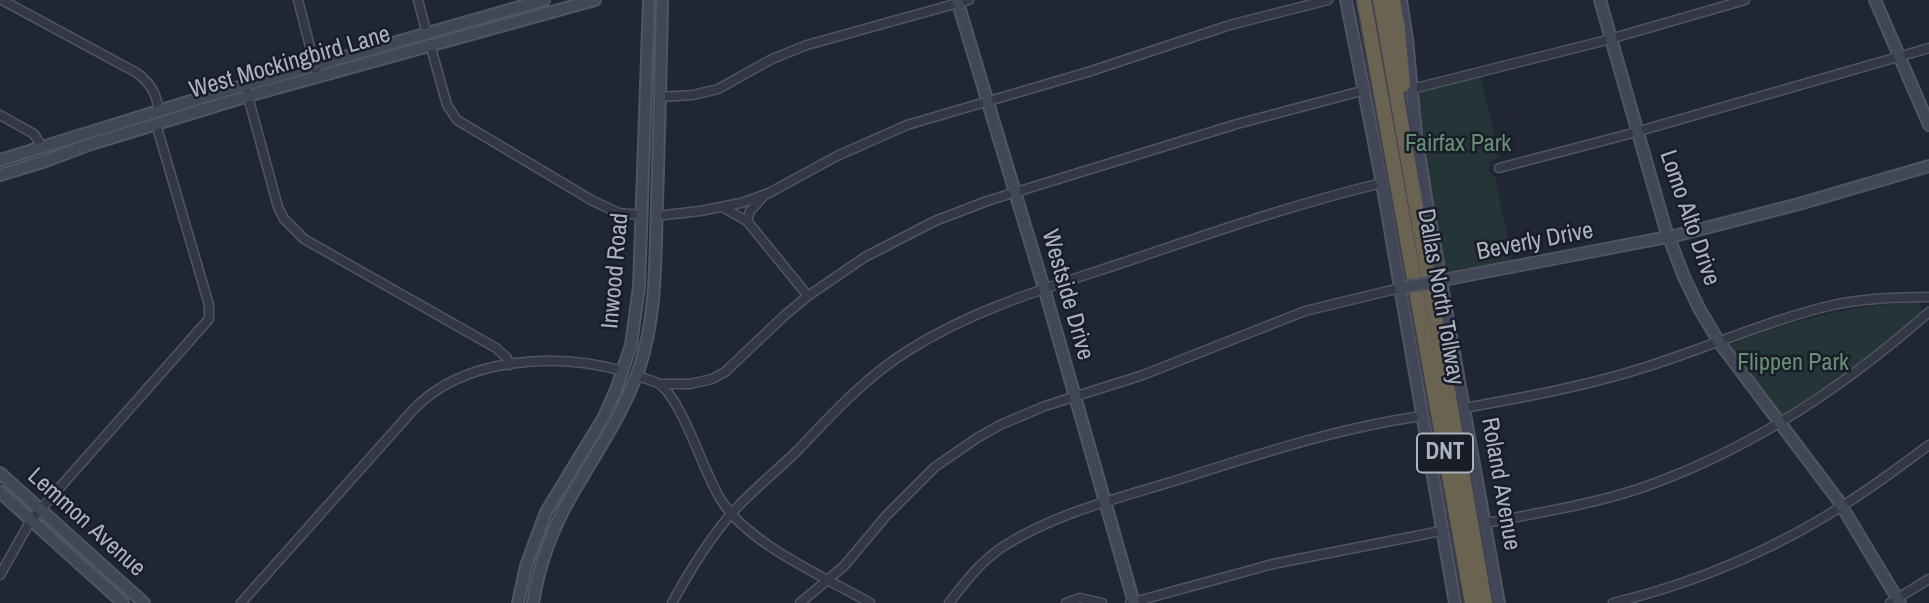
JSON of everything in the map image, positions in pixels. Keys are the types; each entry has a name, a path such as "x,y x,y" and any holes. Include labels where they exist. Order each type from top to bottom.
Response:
{"highway":[{"path":"1354,0 1380,96"},
{"name":"Dallas North Tollway","path":"1364,0 1472,603"},
{"name":"Dallas North Tollway","path":"1380,0 1485,603"},
{"path":"1393,0 1402,65 1406,145"}],"street":[{"path":"0,575 40,510 209,319 209,305 156,124 158,104 150,87 137,73 2,0"},
{"path":"298,0 316,70"},
{"path":"418,0 447,105 457,120 593,201 619,213 656,216 722,207 767,193 884,134 936,116 1113,64 1230,25 1328,0"},
{"name":"West Mockingbird Lane","path":"1,160 158,111 246,90 428,39 595,0"},
{"name":"Inwood Road","path":"519,603 530,551 546,512 604,417 625,366 638,303 649,0"},
{"name":"Inwood Road","path":"533,598 545,554 558,522 618,419 630,392 652,307 662,0"},
{"path":"1346,0 1402,288 1455,603"},
{"name":"Roland Avenue","path":"1401,0 1419,149 1439,281 1499,603"},
{"name":"Lomo Alto Drive","path":"1600,0 1668,237 1700,310 1719,342 1842,506 1896,602"},
{"path":"1412,89 1611,38 1745,0"},
{"path":"1875,0 1929,125"},
{"path":"538,1 539,15"},
{"name":"West Mockingbird Lane","path":"428,39 538,1"},
{"path":"660,97 718,89 772,59 807,45 961,1"},
{"name":"Westside Drive","path":"961,1 987,102 1044,288 1133,603"},
{"path":"1499,168 1929,48"},
{"path":"246,90 278,207 293,230 304,239 496,348 507,358 509,365"},
{"name":"West Mockingbird Lane","path":"5,173 156,124 246,90"},
{"path":"241,603 421,402 454,379 485,368 577,361 625,366 636,376 660,384 690,384 712,379 725,372 808,296 856,262 906,234 965,208 1015,192 1250,121 1365,90"},
{"path":"0,115 34,134 42,147"},
{"path":"1,160 5,173"},
{"name":"Beverly Drive","path":"800,603 858,551 914,486 945,460 1000,425 1022,415 1143,375 1305,311 1335,302 1668,237 1799,204 1929,166"},
{"path":"672,603 704,549 732,514 770,479 853,393 890,363 961,321 1044,288 1282,210 1382,183"},
{"path":"747,221 750,211 767,193"},
{"path":"722,207 747,221 808,296"},
{"path":"1464,408 1586,384 1646,367 1835,304 1880,298 1929,297"},
{"path":"1486,523 1568,508 1636,489 1717,458 1781,423 1855,372 1929,312"},
{"path":"625,366 630,392"},
{"path":"660,384 679,412 720,499 732,514 774,549 870,603"},
{"path":"948,603 968,578 1002,548 1046,522 1297,442 1346,429 1422,416"},
{"path":"1613,603 1664,589 1725,566 1798,531 1842,506 1929,445"},
{"name":"Lemmon Avenue","path":"0,473 143,602"},
{"name":"Lemmon Avenue","path":"0,492 123,603"},
{"path":"1133,603 1273,564 1441,531"},
{"path":"82,565 90,555"},
{"path":"94,577 102,574 133,601 143,602"},
{"path":"1896,602 1929,579"},
{"path":"521,590 533,598"},
{"path":"1066,603 1080,598 1102,603"}],"green space":[{"name":"Fairfax Park","path":"1481,77 1499,157 1490,162 1489,171 1495,177 1513,263 1449,274 1444,270 1424,157 1417,94 1420,91"},
{"name":"Flippen Park","path":"1914,302 1922,309 1918,317 1841,379 1785,416 1779,413 1732,353 1732,344 1737,341 1802,320 1868,307"}]}
